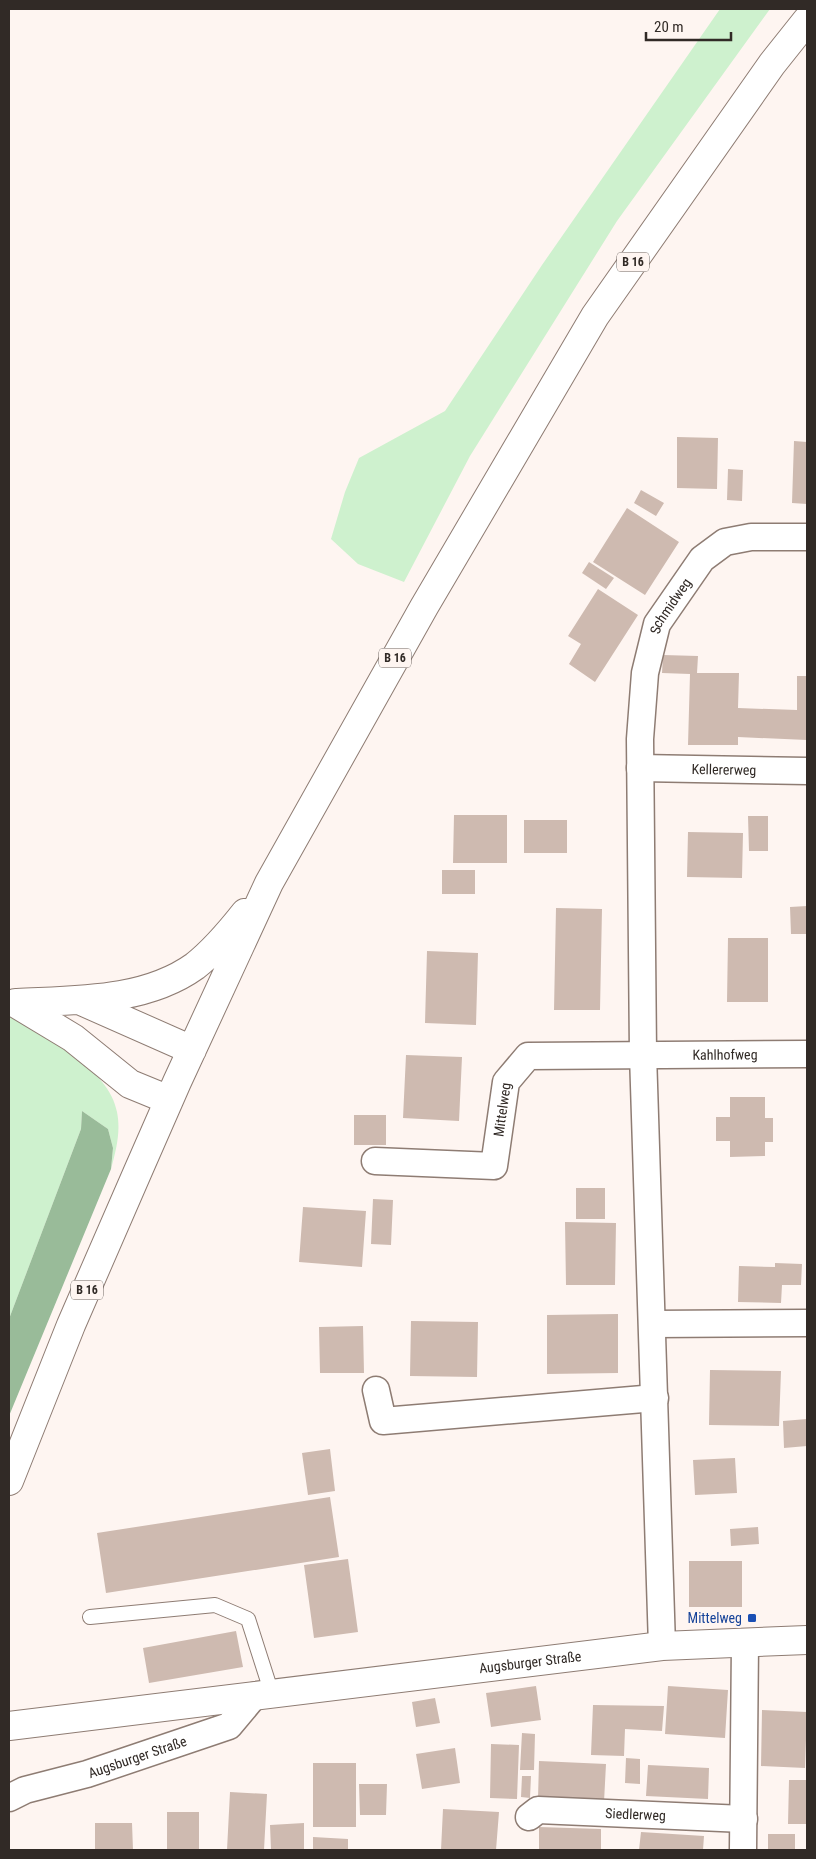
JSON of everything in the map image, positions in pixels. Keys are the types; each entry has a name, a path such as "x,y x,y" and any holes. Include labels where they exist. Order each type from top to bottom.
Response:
{"main road":[{"name":"B 16","path":"9,1481 71,1326 169,1100 269,883 424,607 595,316 750,94 807,20"},
{"path":"750,94 807,46"},
{"path":"13,1002 105,998 136,992 167,981 194,966 224,940 269,883"},
{"path":"78,1000 192,1050"},
{"path":"13,1002 73,1038 130,1084 169,1100"},
{"name":"Augsburger Straße","path":"9,1726 662,1646 807,1640"}],"street":[{"name":"Schmidweg","path":"640,768 640,739 645,673 657,624 702,559 725,542 751,537 807,538"},
{"name":"Kellererweg","path":"640,768 807,771"},
{"path":"640,768 643,1054 662,1646"},
{"name":"Kahlhofweg","path":"643,1054 807,1054"},
{"name":"Mittelweg","path":"375,1161 494,1166 506,1082 528,1056 643,1054"},
{"path":"653,1324 807,1323"},
{"path":"376,1390 383,1421 655,1398"},
{"path":"743,1850 746,1643"},
{"name":"Augsburger Straße","path":"9,1798 25,1790 87,1774 229,1726 263,1695"},
{"name":"Siedlerweg","path":"529,1817 538,1810 744,1819"}],"lane":[{"path":"90,1617 215,1605 248,1619 263,1695"}],"green space":[{"path":"720,9 770,9 617,221 470,456 404,582 358,564 331,539 345,492 359,458 445,411 542,265"},
{"path":"9,1015 73,1055 102,1081 111,1096 117,1112 118,1134 111,1169 113,1148 108,1129 82,1111 81,1129 9,1319"},
{"path":"82,1111 108,1129 113,1148 111,1169 9,1416 9,1319 81,1129"}],"building":[{"path":"677,437 718,438 717,489 677,488"},
{"path":"794,441 807,442 807,504 792,503"},
{"path":"728,469 743,470 742,501 727,500"},
{"path":"641,490 664,503 656,516 634,503"},
{"path":"627,508 679,542 645,595 593,562"},
{"path":"589,562 614,578 606,589 582,573"},
{"path":"598,589 638,615 595,682 569,664 581,644 568,636"},
{"path":"663,655 698,656 697,673 739,673 738,708 797,710 797,676 807,676 807,740 738,737 738,745 688,745 690,674 662,673"},
{"path":"454,815 507,815 507,863 453,863"},
{"path":"748,816 768,816 768,851 749,851"},
{"path":"524,820 567,820 567,853 524,853"},
{"path":"688,832 743,833 742,878 687,877"},
{"path":"442,870 475,870 475,894 442,894"},
{"path":"807,906 807,934 791,934 790,907"},
{"path":"556,908 602,909 600,1010 554,1010"},
{"path":"728,938 768,938 768,1002 727,1002"},
{"path":"427,951 478,953 476,1025 425,1023"},
{"path":"406,1055 462,1057 459,1121 403,1118"},
{"path":"730,1097 765,1097 765,1118 773,1118 773,1142 765,1142 765,1156 730,1157 730,1141 716,1141 716,1117 730,1117"},
{"path":"354,1115 386,1115 386,1145 354,1145"},
{"path":"576,1188 605,1188 605,1219 576,1219"},
{"path":"373,1199 393,1200 391,1245 371,1244"},
{"path":"303,1207 366,1211 362,1267 299,1262"},
{"path":"565,1222 616,1223 615,1285 566,1285"},
{"path":"775,1263 802,1264 801,1285 782,1285 781,1303 738,1302 739,1266 775,1267"},
{"path":"618,1314 618,1373 547,1374 547,1315"},
{"path":"411,1321 478,1322 477,1377 410,1376"},
{"path":"363,1326 364,1373 320,1373 319,1327"},
{"path":"710,1370 781,1371 779,1426 709,1425"},
{"path":"807,1419 807,1446 784,1448 783,1421"},
{"path":"330,1449 335,1491 308,1495 302,1453"},
{"path":"735,1458 737,1493 695,1495 693,1460"},
{"path":"330,1497 339,1557 106,1593 97,1533"},
{"path":"758,1527 759,1544 731,1546 730,1529"},
{"path":"348,1559 358,1632 314,1638 304,1565"},
{"path":"689,1561 742,1561 742,1607 689,1607"},
{"path":"236,1631 243,1667 149,1683 143,1648"},
{"path":"536,1686 541,1720 491,1727 486,1693"},
{"path":"668,1686 728,1690 725,1738 665,1734"},
{"path":"435,1698 440,1723 416,1727 412,1702"},
{"path":"593,1705 664,1706 662,1731 625,1729 624,1756 591,1755"},
{"path":"762,1710 807,1712 805,1768 761,1766"},
{"path":"522,1733 535,1734 534,1770 520,1770"},
{"path":"491,1744 519,1745 517,1799 490,1798"},
{"path":"455,1748 460,1783 422,1789 416,1754"},
{"path":"626,1758 640,1759 640,1784 625,1783"},
{"path":"539,1761 606,1764 604,1802 538,1799"},
{"path":"313,1763 356,1763 356,1827 313,1827"},
{"path":"648,1765 709,1768 708,1799 646,1796"},
{"path":"522,1776 531,1776 530,1798 521,1797"},
{"path":"789,1780 807,1780 807,1824 788,1824"},
{"path":"359,1784 387,1784 386,1815 360,1815"},
{"path":"230,1792 267,1794 264,1850 227,1850"},
{"path":"443,1809 499,1812 496,1850 441,1850"},
{"path":"167,1812 199,1812 199,1850 167,1850"},
{"path":"95,1823 132,1823 133,1850 95,1850"},
{"path":"304,1823 304,1850 271,1850 270,1825"},
{"path":"539,1827 601,1829 601,1850 539,1850"},
{"path":"641,1832 704,1836 703,1850 639,1850"},
{"path":"768,1834 795,1834 795,1849 768,1849"},
{"path":"313,1837 348,1839 348,1850 313,1850"}],"place":[{"name":"Mittelweg","path":"752,1618"}]}
